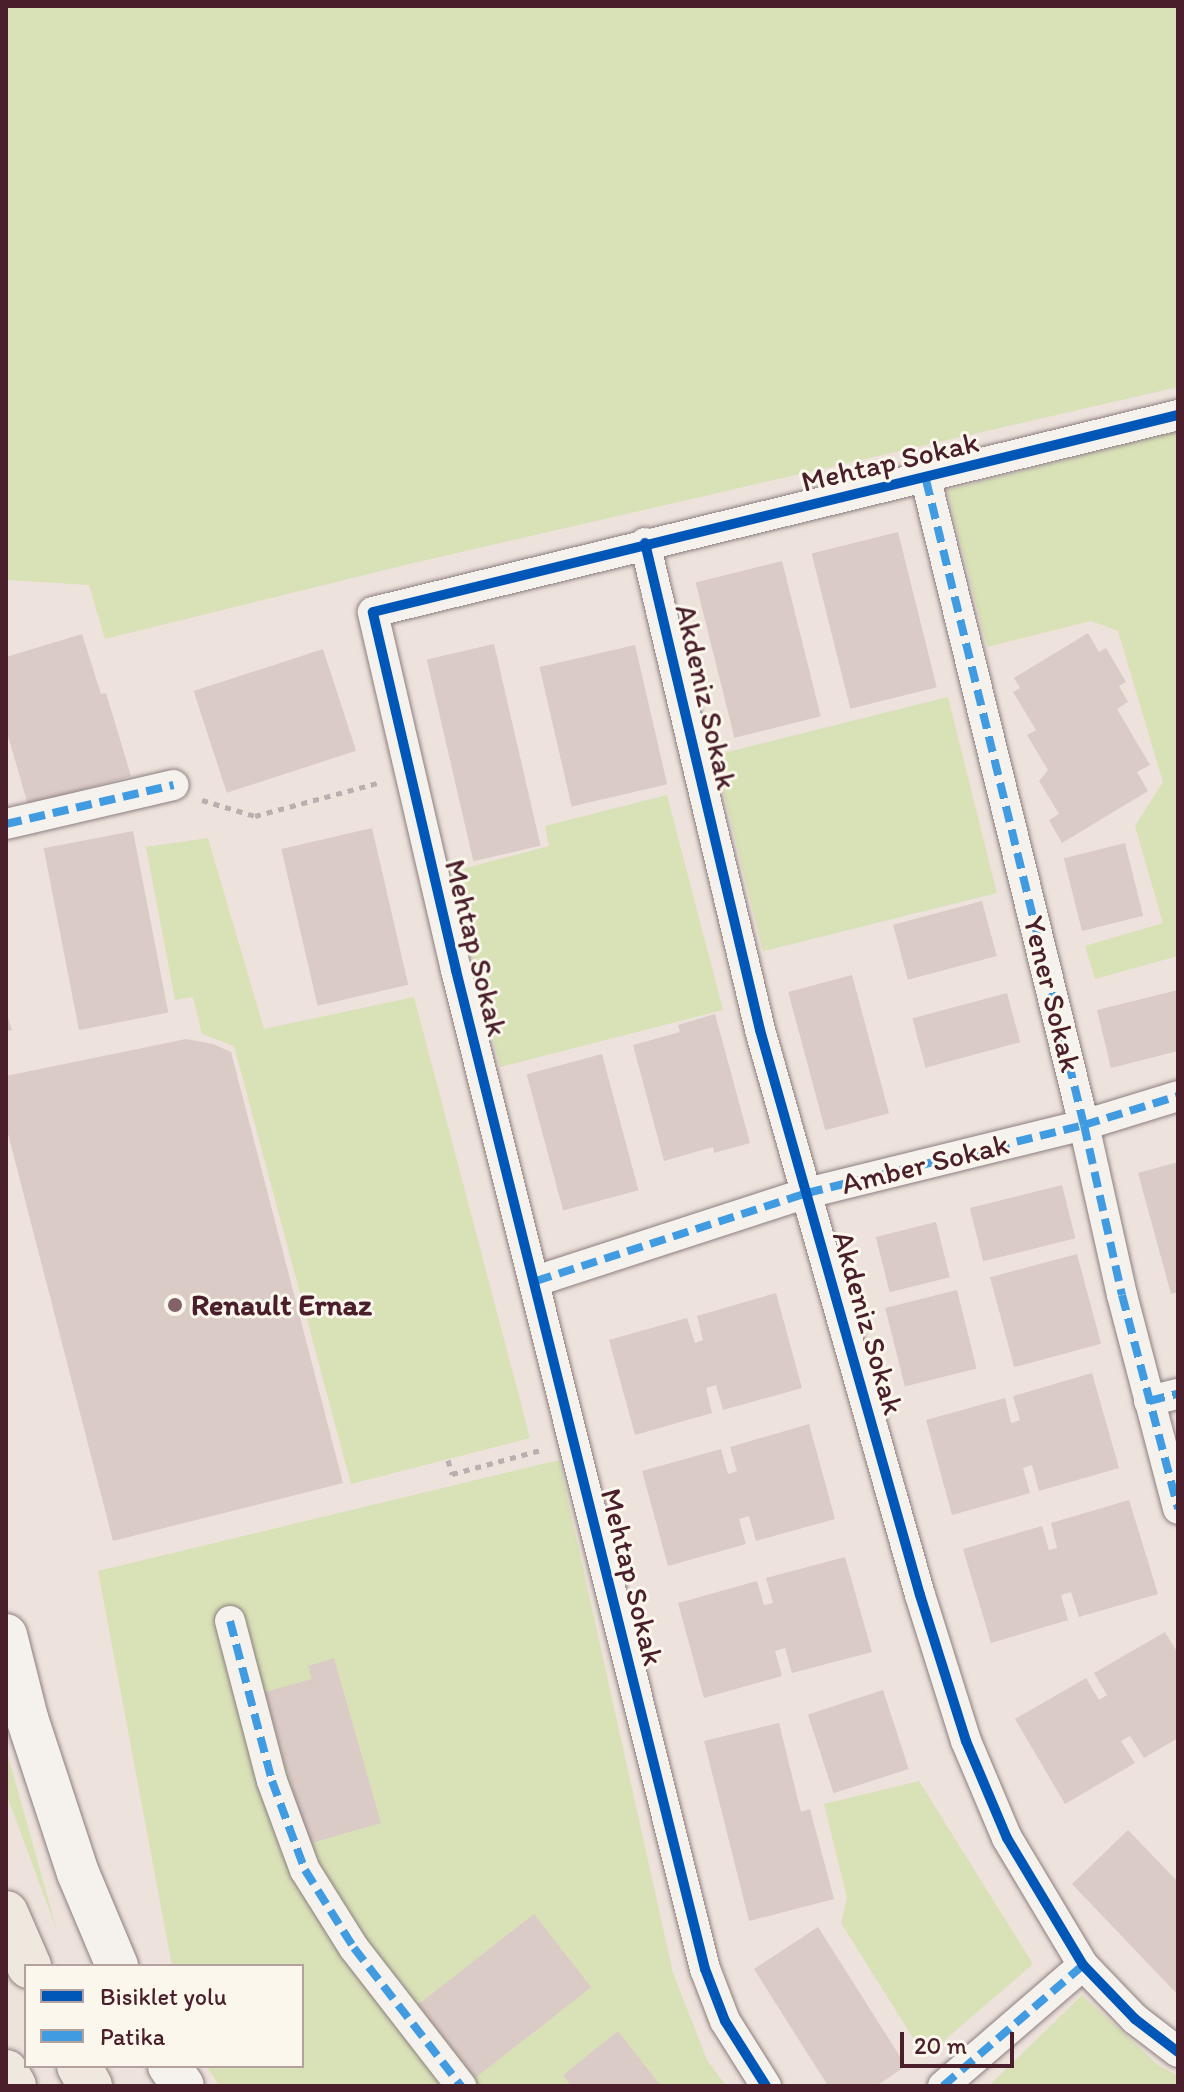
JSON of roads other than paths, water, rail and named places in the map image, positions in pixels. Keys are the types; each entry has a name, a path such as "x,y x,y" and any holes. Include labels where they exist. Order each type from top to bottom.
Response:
{"highway":[{"path":"6,1913 28,1964"},
{"path":"80,2068 90,2086"},
{"path":"6,2072 14,2086"}],"main road":[{"path":"6,1635 27,1718 73,1858 116,1964"},
{"path":"170,2068 183,2086"}],"street":[{"name":"Mehtap Sokak","path":"766,2086 725,2021 705,1969 409,774 373,612 645,543 926,480 1178,415"},
{"name":"Yener Sokak","path":"926,480 1149,1401 1178,1509"},
{"name":"Akdeniz Sokak","path":"645,543 760,1030 924,1609 966,1741 1007,1838 1083,1965 1135,2019 1178,2052"},
{"path":"6,824 174,785"},
{"name":"Amber Sokak","path":"536,1281 807,1193 1084,1125 1178,1096"},
{"path":"1149,1401 1178,1394"},
{"path":"230,1621 272,1781 305,1870 354,1948 461,2086"},
{"path":"943,2086 1083,1965"}],"place":[{"name":"Renault Ernaz","path":"175,1305"}]}
